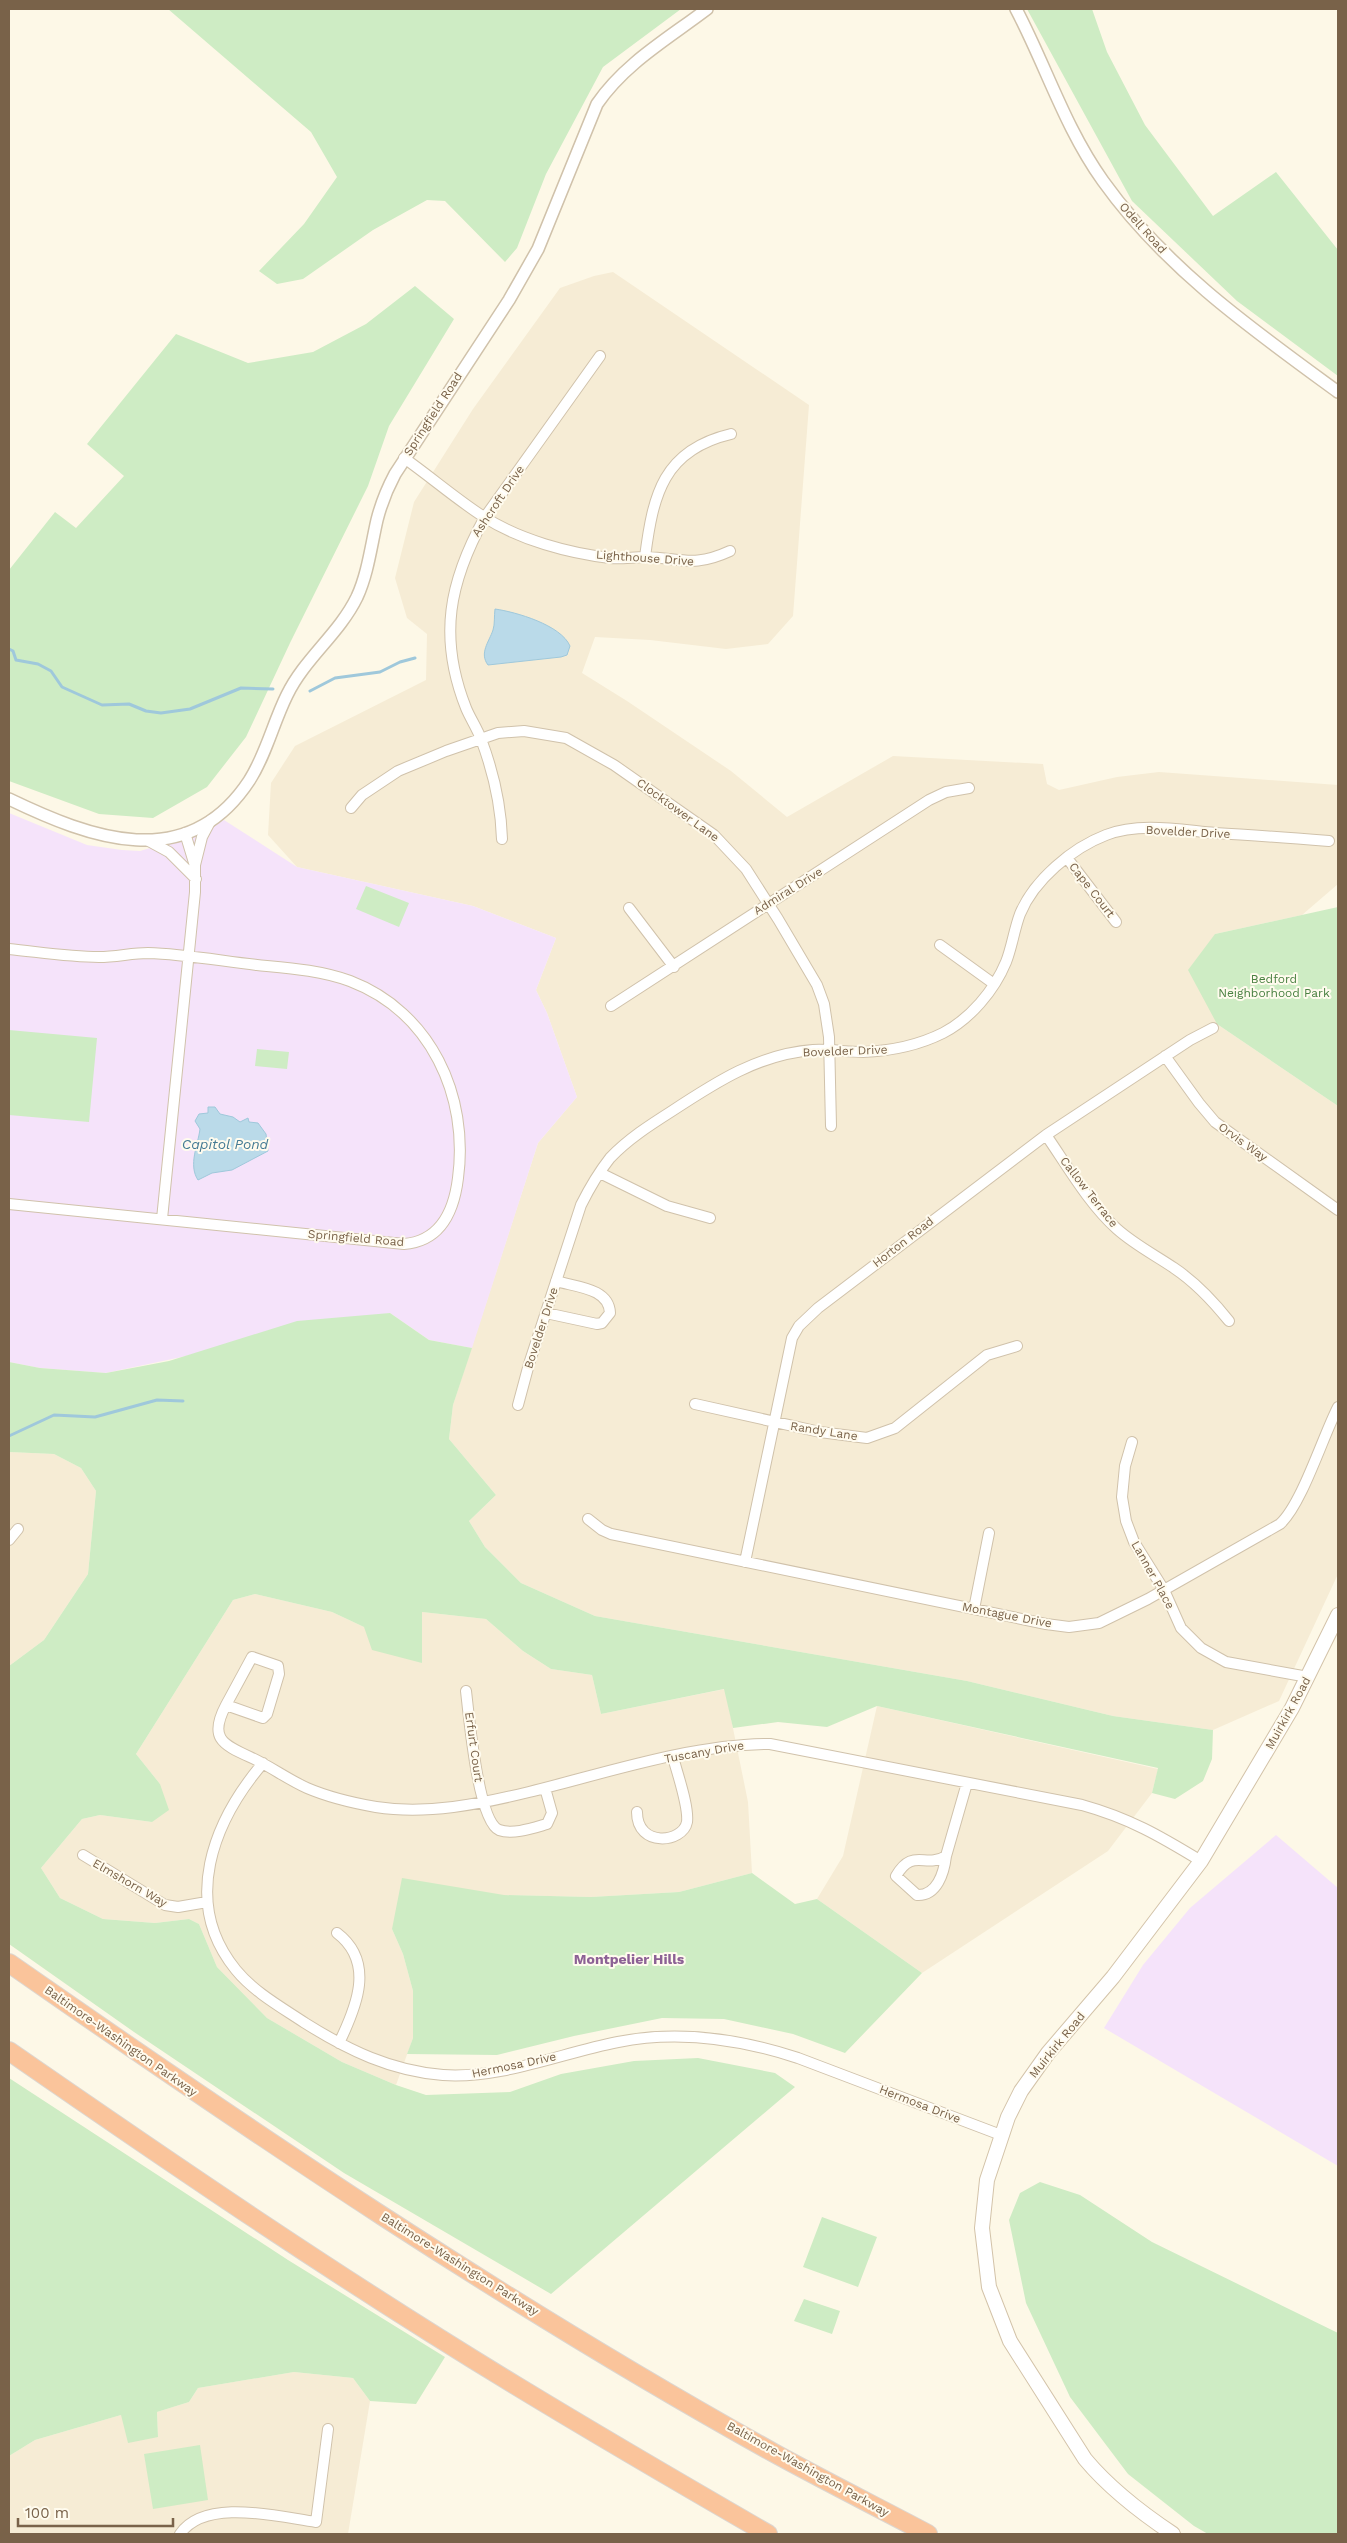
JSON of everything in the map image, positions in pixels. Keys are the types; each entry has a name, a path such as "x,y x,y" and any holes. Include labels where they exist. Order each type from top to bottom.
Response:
{"highway":[{"name":"Baltimore-Washington Parkway","path":"9,1963 181,2083 415,2237 578,2337 774,2453 928,2534"},
{"path":"9,2051 149,2148 387,2304 514,2384 768,2534"}],"main road":[{"name":"Muirkirk Road","path":"1173,2534 1138,2511 1097,2474 1085,2459 1010,2341 990,2287 982,2228 987,2180 1014,2105 1034,2071 1113,1977 1201,1861 1264,1757 1308,1677 1338,1615"}],"street":[{"name":"Springfield Road","path":"9,799 99,836 147,840 185,833 211,820 236,799 250,779 293,683 350,610 363,583 381,506 404,458 505,306 538,249 598,104 612,84 631,66 707,9"},
{"name":"Odell Road","path":"1016,9 1072,130 1103,180 1127,210 1159,248 1214,298 1256,333 1338,392"},
{"name":"Ashcroft Drive","path":"502,840 499,802 480,738 457,681 449,644 449,625 459,575 469,545 485,518 600,356"},
{"path":"645,557 653,505 666,476 673,466 694,448 718,437 731,434"},
{"name":"Lighthouse Drive","path":"404,458 485,518 513,532 552,546 610,558 645,557 693,563 712,560 730,551"},
{"name":"Clocktower Lane","path":"350,808 362,795 398,771 480,738 498,733 524,731 566,738 614,765 714,835 746,869 768,903 820,993 827,1020 831,1126"},
{"name":"Admiral Drive","path":"612,1006 929,800 946,792 969,788"},
{"path":"195,866 202,837 211,820"},
{"name":"Bovelder Drive","path":"518,1405 556,1281 582,1205 600,1173 624,1145 646,1127 725,1076 773,1057 813,1050 883,1050 930,1038 965,1018 994,984 1005,964 1015,928 1026,902 1045,878 1077,849 1105,835 1135,829 1175,829 1329,841"},
{"path":"162,1220 196,880 195,866 185,833"},
{"path":"147,840 169,852 196,880"},
{"name":"Cape Court","path":"1067,858 1116,922"},
{"path":"629,908 674,967"},
{"path":"940,945 994,984"},
{"name":"Springfield Road","path":"9,949 85,956 146,953 188,957 326,974 358,985 391,1005 423,1037 448,1079 459,1118 459,1167 450,1210 436,1232 420,1242 404,1244 9,1204"},
{"name":"Horton Road","path":"745,1562 792,1338 807,1317 948,1207 1046,1135 1165,1056 1213,1028"},
{"name":"Orvis Way","path":"1165,1056 1215,1122 1338,1210"},
{"name":"Callow Terrace","path":"1046,1135 1079,1182 1116,1228 1135,1244 1175,1269 1199,1288 1229,1320"},
{"path":"600,1173 667,1206 710,1218"},
{"path":"546,1313 597,1324 602,1323 610,1313 610,1305 604,1296 556,1281"},
{"name":"Randy Lane","path":"695,1404 774,1423 868,1438 880,1435 894,1428 987,1355 1017,1346"},
{"name":"Montague Drive","path":"588,1519 602,1530 611,1534 1046,1624 1085,1627 1118,1615 1270,1531 1287,1518 1338,1407"},
{"name":"Lanner Place","path":"1132,1442 1123,1482 1123,1510 1134,1542 1164,1590 1181,1628 1211,1655 1226,1662 1308,1677"},
{"path":"9,1540 18,1528"},
{"path":"974,1609 989,1533"},
{"path":"252,1656 278,1666 279,1674 267,1714 263,1718 226,1705 252,1656"},
{"name":"Erfurt Court","path":"466,1691 482,1804 492,1826 499,1830 531,1828 547,1824 551,1819 551,1805 545,1788"},
{"name":"Tuscany Drive","path":"226,1705 216,1725 217,1734 223,1742 307,1788 378,1807 426,1809 482,1804 723,1746 770,1744 1082,1804 1119,1816 1156,1833 1201,1861"},
{"path":"637,1812 640,1829 646,1834 660,1838 676,1836 684,1828 687,1816 673,1757"},
{"name":"Hermosa Drive","path":"263,1763 243,1788 215,1842 207,1874 207,1902 216,1937 236,1970 252,1986 273,2002 339,2043 384,2064 418,2072 463,2076 526,2064 619,2041 680,2036 741,2043 806,2061 1002,2135"},
{"path":"946,1856 936,1861 910,1861 903,1864 896,1876 916,1895 924,1896 942,1878 946,1856 967,1783"},
{"name":"Elmshorn Way","path":"83,1855 165,1905 178,1907 207,1902"},
{"path":"336,1933 352,1947 359,1965 355,2006 339,2043"},
{"path":"180,2534 206,2516 226,2511 316,2522 328,2429"}],"shaded area":[{"path":"613,272 809,405 793,616 768,644 726,649 650,640 595,637 582,673 731,771 787,817 893,756 1043,764 1047,784 1059,790 1117,777 1159,772 1338,785 1338,884 1302,915 1215,934 1217,1024 1338,1106 1338,1574 1279,1701 1213,1730 1113,1716 967,1681 595,1616 521,1583 485,1547 469,1521 496,1495 449,1439 453,1405 538,1143 577,1097 547,1013 536,990 556,938 473,906 297,867 268,835 271,783 295,746 426,680 427,634 407,618 395,578 414,502 473,409 560,288 594,276"},
{"path":"9,813 87,845 140,851 177,840 224,820 297,867 473,906 556,938 536,990 547,1013 577,1097 538,1143 472,1348 429,1340 390,1313 106,1373 40,1368 9,1362"},
{"path":"9,1452 54,1454 81,1468 96,1491 88,1574 44,1640 9,1666"},
{"path":"255,1594 332,1612 364,1627 422,1663 422,1612 486,1619 523,1651 551,1669 592,1675 601,1714 725,1689 748,1802 752,1873 679,1892 591,1897 504,1895 392,1929 403,1954 413,1991 413,2038 396,2085 342,2062 267,2018 217,1967 199,1924 189,1919 155,1923 103,1919 60,1898 41,1868 82,1819 100,1815 152,1822 160,1784 136,1754 233,1600"},
{"path":"877,1706 1158,1769 1152,1793 1108,1851 922,1973 817,1899 843,1856"},
{"path":"1276,1835 1338,1888 1338,2166 1104,2028 1143,1965 1190,1908"},
{"path":"294,2372 353,2378 370,2401 348,2534 9,2534 9,2456 35,2440 121,2415 158,2436 157,2412 189,2402 198,2388"}],"green space":[{"path":"168,9 681,9 603,67 546,174 517,248 505,262 445,201 427,200 373,230 303,279 277,284 259,271 304,224 337,177 311,132"},
{"path":"1027,9 1092,9 1107,52 1145,125 1213,216 1276,172 1338,250 1338,376 1237,301 1132,201"},
{"path":"415,286 454,319 389,426 368,486 290,643 246,737 207,787 153,818 99,814 9,781 9,570 55,512 76,528 124,476 87,444 176,334 248,363 313,352 366,324"},
{"path":"366,886 409,903 399,927 356,909"},
{"name":"Bedford Neighborhood Park","path":"1338,907 1338,1106 1217,1024 1188,970 1215,934"},
{"path":"9,1030 97,1038 89,1122 9,1115"},
{"path":"257,1049 289,1052 287,1069 255,1066"},
{"path":"390,1313 429,1340 472,1348 453,1405 449,1439 496,1495 469,1521 485,1547 521,1583 595,1616 967,1681 1113,1716 1213,1730 1212,1759 1203,1781 1175,1799 1152,1793 1158,1768 877,1706 827,1727 778,1722 733,1728 724,1689 601,1714 592,1675 551,1669 523,1651 486,1619 422,1612 422,1663 372,1650 364,1627 332,1612 255,1594 233,1600 136,1754 160,1784 169,1810 152,1822 100,1815 82,1819 41,1868 60,1898 103,1919 155,1923 189,1919 199,1924 217,1967 267,2018 342,2062 396,2085 426,2095 510,2092 561,2074 634,2061 698,2058 775,2073 795,2087 551,2294 344,2173 134,2032 9,1944 9,1666 44,1640 88,1574 96,1491 81,1468 54,1454 9,1452 9,1362 40,1368 106,1373 169,1361 297,1321"},
{"path":"752,1873 795,1904 817,1899 922,1973 845,2053 793,2034 724,2019 662,2018 574,2036 497,2055 407,2054 413,2038 413,1991 403,1954 392,1929 402,1878 504,1895 591,1897 679,1892"},
{"path":"9,2078 288,2260 445,2357 416,2404 370,2401 353,2378 294,2372 198,2388 189,2402 157,2412 158,2437 128,2443 121,2415 35,2440 9,2456"},
{"path":"1040,2182 1080,2195 1152,2242 1338,2333 1338,2534 1208,2534 1194,2526 1128,2474 1070,2397 1026,2303 1009,2220 1020,2193"},
{"path":"822,2217 877,2237 858,2287 803,2267"},
{"path":"804,2299 840,2311 832,2334 794,2321"},
{"path":"200,2445 208,2500 153,2509 144,2454"}],"water":[{"path":"495,609 526,616 548,626 565,639 570,646 567,655 488,665 484,656 494,628"},
{"name":"Capitol Pond","path":"208,1107 215,1107 220,1114 233,1117 240,1122 248,1118 249,1122 258,1123 266,1134 268,1151 232,1170 212,1173 198,1180 195,1174 194,1161 200,1129 195,1121 199,1114 208,1113"}],"waterway":[{"path":"9,649 13,651 16,660 38,664 51,671 62,687 102,705 129,704 146,711 161,713 190,709 241,688 273,689"},
{"path":"310,691 335,678 380,672 400,662 415,658"},
{"path":"9,1436 54,1415 95,1417 157,1400 183,1401"}],"district":[{"name":"Montpelier Hills","path":"629,1959"}]}
